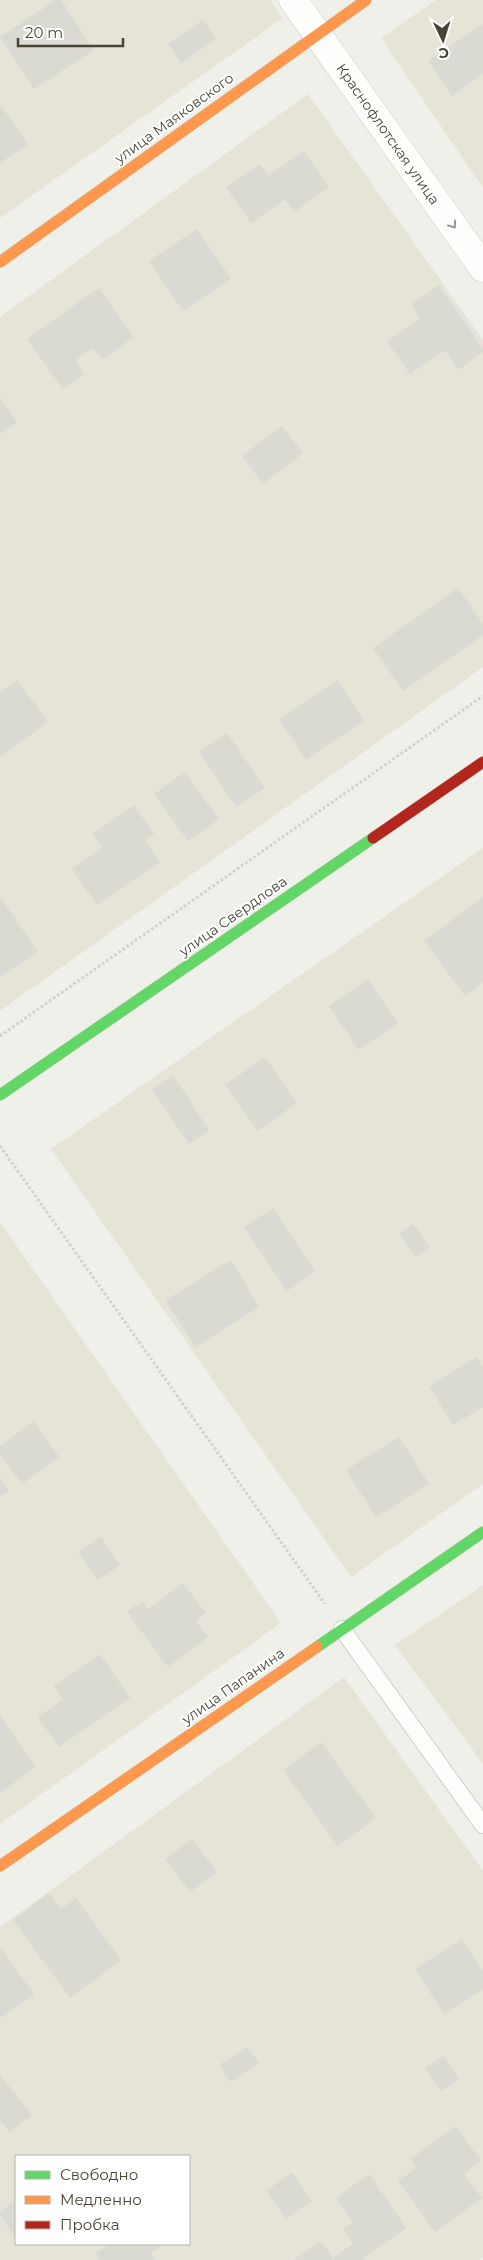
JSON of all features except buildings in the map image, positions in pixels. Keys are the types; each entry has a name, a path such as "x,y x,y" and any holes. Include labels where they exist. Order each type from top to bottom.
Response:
{"street":[{"name":"Краснофлотская улица","path":"293,0 483,268"},
{"name":"улица Маяковского","path":"0,262 366,0"},
{"name":"улица Свердлова","path":"0,1095 483,762"},
{"name":"улица Папанина","path":"0,1866 483,1532"}],"lane":[{"path":"342,1629 483,1825"}],"path":[{"path":"0,1036 483,696"},
{"path":"0,1146 342,1629"}],"shaded area":[{"path":"0,0 270,0 283,18 0,218"},
{"path":"436,0 483,0 483,188 381,38"},
{"path":"308,94 483,340 483,667 0,1011 0,317"},
{"path":"483,848 483,1484 351,1577 51,1149"},
{"path":"0,1222 281,1623 0,1824"},
{"path":"483,1585 483,1764 395,1645"},
{"path":"344,1677 483,1871 483,2257 479,2260 0,2260 0,1927"}],"traffic: fast":[{"path":"0,1095 373,838"},
{"path":"317,1647 483,1532"}],"traffic: slow":[{"path":"0,262 366,0"},
{"path":"0,1866 317,1647"}],"traffic: jam":[{"path":"373,838 483,762"}]}
